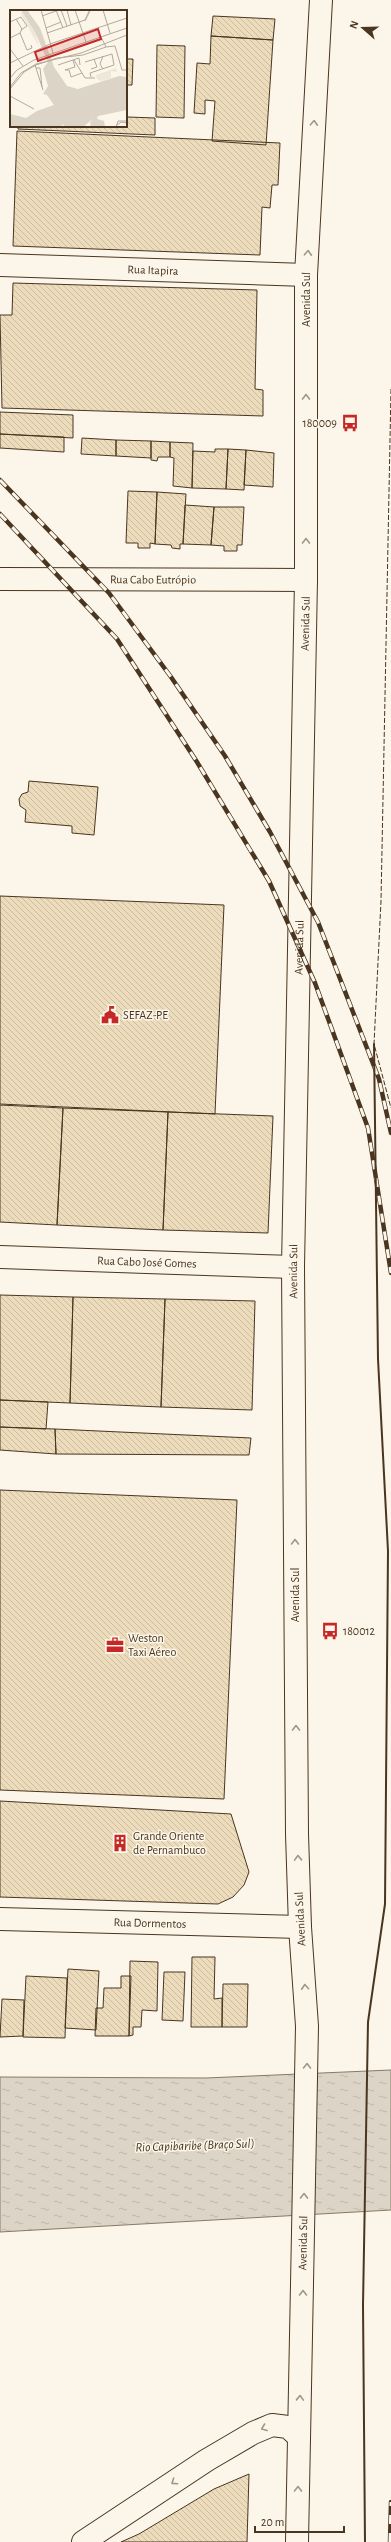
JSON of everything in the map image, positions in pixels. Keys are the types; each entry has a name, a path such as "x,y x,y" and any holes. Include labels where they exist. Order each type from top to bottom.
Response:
{"main road":[{"name":"Avenida Sul","path":"297,2542 308,2026 300,1927 297,1826 293,1267 306,580 306,275 321,0"},
{"name":"Rua Itapira","path":"0,265 306,275"},
{"name":"Rua Cabo Eutrópio","path":"0,579 306,580"},
{"name":"Rua Cabo José Gomes","path":"0,1257 293,1267"},
{"name":"Rua Dormentos","path":"0,1918 300,1927"},
{"path":"83,2542 207,2460 253,2432 272,2425 288,2427 299,2437"}],"water":[{"name":"Rio Capibaribe (Braço Sul)","path":"391,2070 391,2210 0,2232 0,2077 206,2078"}],"building":[{"path":"213,16 275,19 273,40 211,36"},
{"path":"211,36 273,40 266,145 212,141 215,101 205,100 205,114 194,113 197,63 210,64"},
{"path":"157,45 185,46 184,118 156,117"},
{"path":"127,59 133,59 132,85 127,85"},
{"path":"127,116 155,118 155,135 18,129 18,127 127,127"},
{"path":"17,131 280,143 278,185 272,185 270,208 262,207 260,255 13,246"},
{"path":"13,283 257,290 255,389 263,390 263,416 2,408 0,315 12,315"},
{"path":"0,412 73,415 73,438 0,434"},
{"path":"0,434 64,437 64,452 0,448"},
{"path":"82,438 116,440 116,456 81,454"},
{"path":"116,440 151,441 151,458 116,456"},
{"path":"151,441 170,442 170,457 158,457 157,461 151,460"},
{"path":"170,442 193,443 192,488 173,486 174,458 170,457"},
{"path":"215,449 228,449 226,489 192,488 193,451 215,452"},
{"path":"228,449 246,450 244,490 226,489"},
{"path":"246,450 274,453 273,487 244,485"},
{"path":"128,491 157,492 155,544 150,543 150,548 138,548 138,543 126,543"},
{"path":"157,492 186,494 183,544 180,544 180,549 172,548 171,545 155,544"},
{"path":"185,505 214,507 211,545 183,544"},
{"path":"214,507 244,507 242,545 237,545 237,551 224,551 224,546 211,545"},
{"path":"29,781 98,787 94,835 72,833 72,826 25,822 26,810 20,806 19,799 22,794 28,792"},
{"name":"SEFAZ-PE","path":"0,896 224,905 215,1114 0,1104"},
{"path":"0,1105 63,1108 57,1225 0,1222"},
{"path":"63,1108 168,1112 163,1230 57,1225"},
{"path":"168,1112 273,1116 268,1233 163,1230"},
{"path":"0,1295 73,1297 70,1403 0,1400"},
{"path":"73,1297 165,1299 161,1407 70,1403"},
{"path":"165,1299 255,1301 252,1410 161,1407"},
{"path":"0,1400 48,1402 46,1429 0,1427"},
{"path":"0,1427 55,1429 56,1454 0,1450"},
{"path":"55,1429 251,1438 249,1455 56,1454"},
{"name":"Weston Taxi Aéreo","path":"0,1490 237,1500 224,1799 0,1790"},
{"name":"Grande Oriente de Pernambuco","path":"0,1801 231,1814 249,1872 244,1885 233,1897 218,1904 0,1897"},
{"path":"192,1957 215,1957 214,1999 222,1998 222,2027 191,2027"},
{"path":"130,1961 158,1962 157,2011 142,2010 141,2027 133,2027 133,2035 129,2036"},
{"path":"68,1969 99,1971 96,2030 65,2028"},
{"path":"164,1972 185,1972 183,2021 162,2020"},
{"path":"26,1976 67,1978 65,2038 23,2037"},
{"path":"121,1976 131,1976 129,2036 95,2036 96,2008 103,2008 104,1988 121,1988"},
{"path":"223,1984 248,1984 247,2027 222,2027"},
{"path":"2,1999 24,2000 23,2036 0,2037"},
{"path":"249,2474 247,2542 121,2542 139,2534 214,2489"}],"railway":[{"path":"0,480 109,593 171,677 225,756 270,832 318,922 379,1079 391,1133"},
{"path":"0,514 117,639 197,762 269,881 315,983 368,1128 391,1273"},
{"path":"390,2542 391,2502"}],"fence":[{"path":"391,389 381,901 374,1044 391,1108"}],"wall":[{"path":"365,2542 363,2305 368,2022 385,1904 388,1551 378,1359 374,1044"}],"place":[{"name":"180009","path":"350,423"},
{"name":"SEFAZ-PE","path":"110,1015"},
{"name":"180012","path":"330,1631"},
{"name":"Weston Taxi Aéreo","path":"115,1645"},
{"name":"Grande Oriente de Pernambuco","path":"120,1843"}]}
